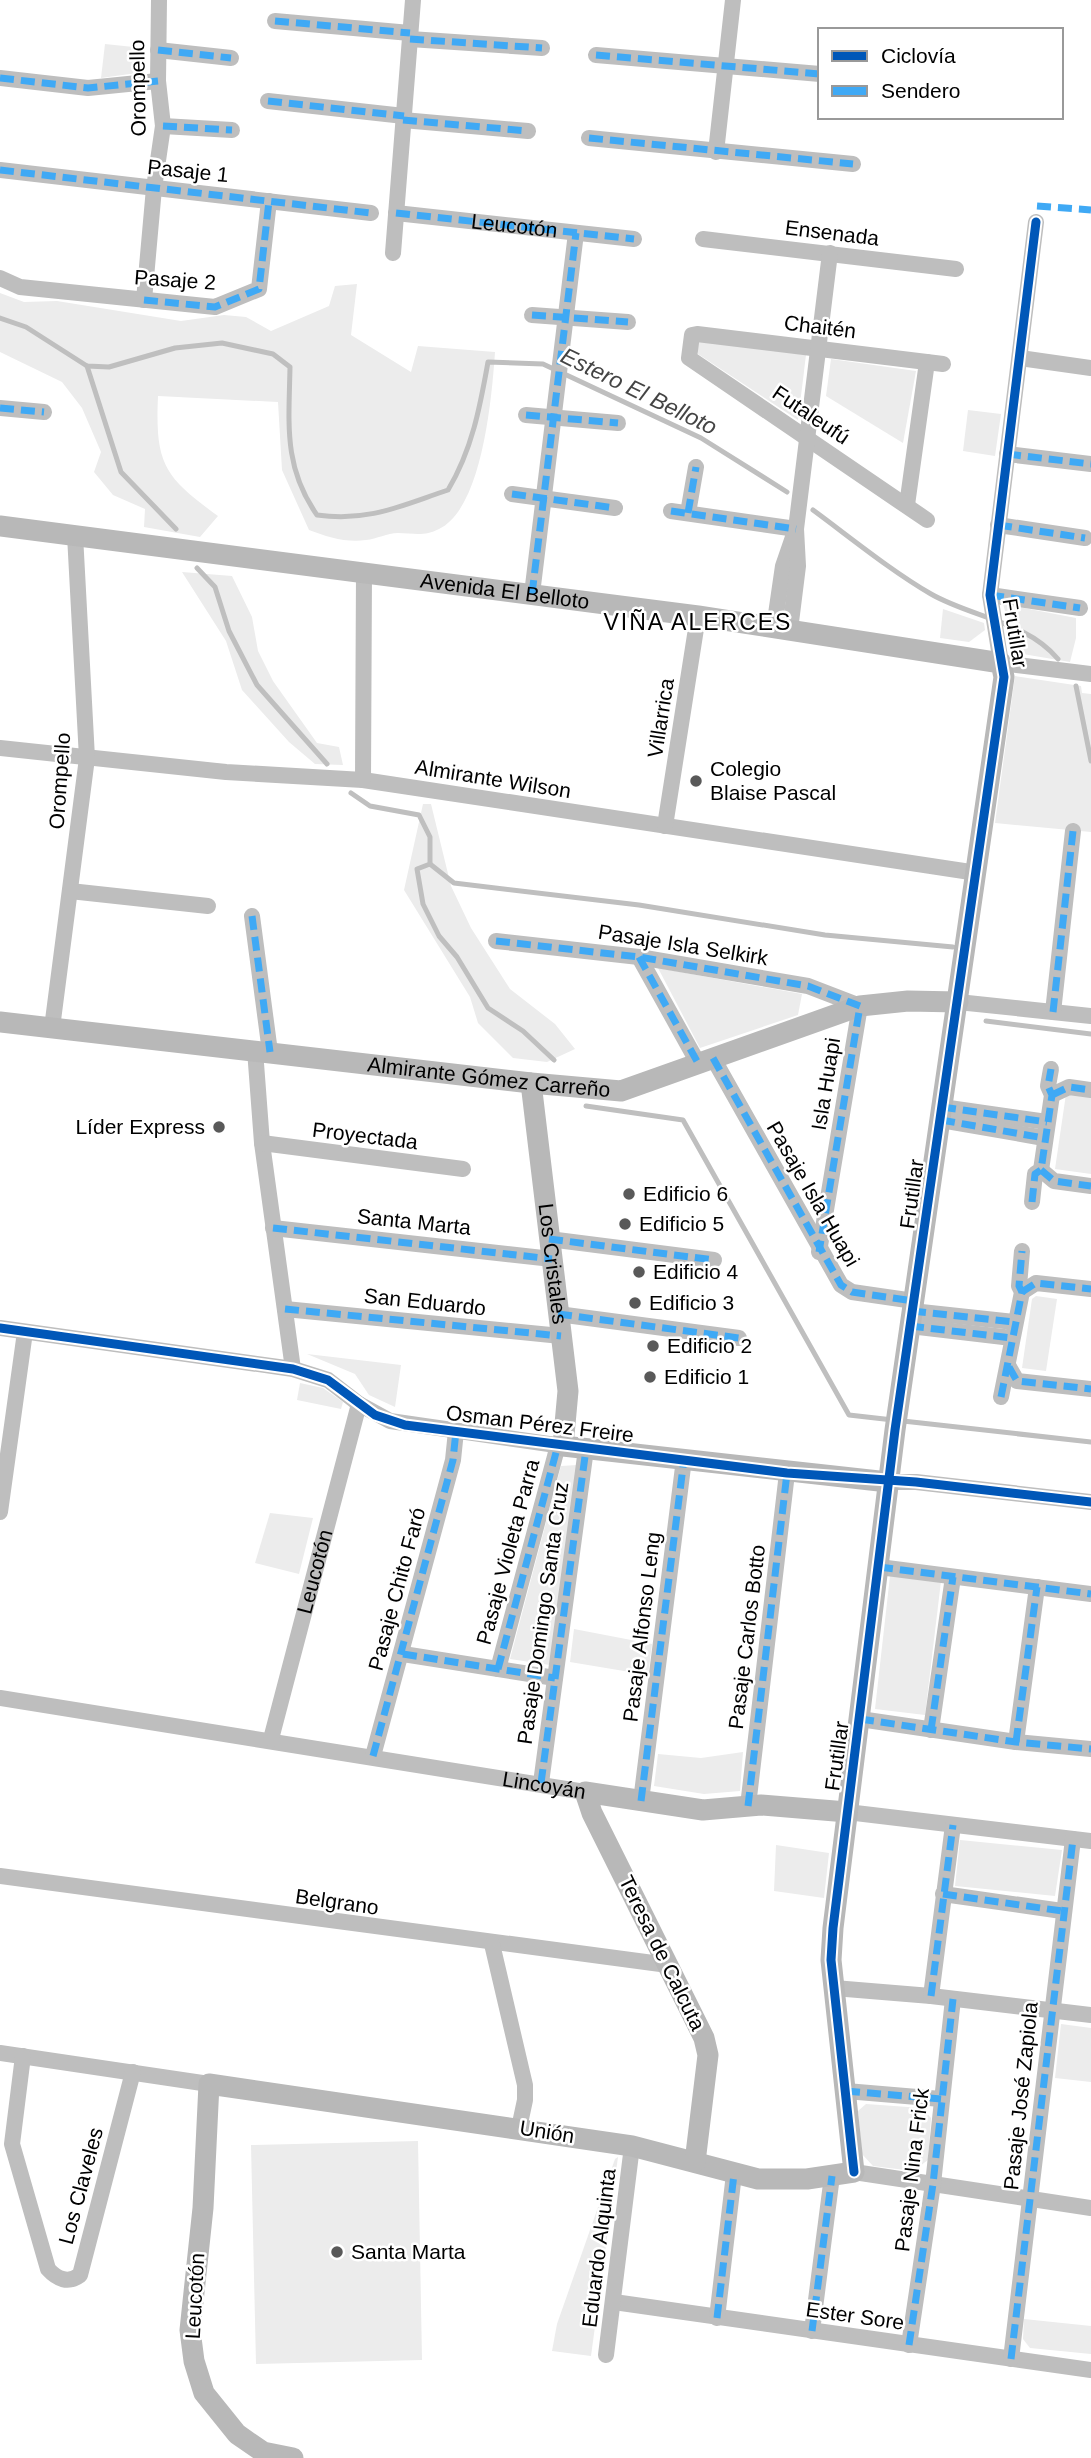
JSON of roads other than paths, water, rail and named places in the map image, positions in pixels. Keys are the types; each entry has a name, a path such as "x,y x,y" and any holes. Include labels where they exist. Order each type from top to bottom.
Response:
{"street":[{"name":"Orompello","path":"144,300 154,188 163,126 158,81 159,0"},
{"path":"393,253 413,0"},
{"path":"716,152 733,0"},
{"path":"275,21 542,48"},
{"path":"158,50 231,58"},
{"path":"596,55 818,74"},
{"path":"0,78 88,88 158,81"},
{"path":"268,101 528,131"},
{"path":"163,126 232,130"},
{"path":"589,138 853,164"},
{"name":"Pasaje 1","path":"0,170 372,213"},
{"name":"Pasaje 2","path":"0,278 20,287 215,307 259,289 269,201"},
{"name":"Leucotón","path":"396,212 634,239"},
{"name":"Frutillar","path":"854,2172 831,1960 899,1400 978,873 1004,677 990,595 1036,222"},
{"path":"532,594 576,233"},
{"name":"Ensenada","path":"703,239 956,269"},
{"path":"782,629 783,566 796,528 830,253"},
{"path":"532,316 628,322"},
{"name":"Chaitén","path":"692,335 819,347 935,363 907,505"},
{"name":"Futaleufú","path":"692,335 689,358 927,520"},
{"path":"1020,358 1091,368"},
{"path":"0,408 44,412"},
{"path":"526,415 618,423"},
{"path":"1007,454 1091,464"},
{"path":"688,513 696,467"},
{"path":"512,494 615,508"},
{"path":"671,511 796,528"},
{"path":"998,525 1085,538"},
{"name":"Avenida El Belloto","path":"0,526 698,616 1001,663 1091,674"},
{"name":"Orompello","path":"52,1028 87,758 75,535"},
{"path":"363,780 364,571"},
{"path":"990,595 1080,608"},
{"name":"Villarrica","path":"665,826 698,616"},
{"name":"Almirante Wilson","path":"0,748 87,758 363,780 978,873"},
{"path":"1053,1012 1073,831"},
{"path":"70,891 208,906"},
{"path":"253,916 262,1051 262,1143 293,1369"},
{"name":"Pasaje Isla Selkirk","path":"496,941 639,957 808,986 860,1006"},
{"name":"Pasaje Isla Huapi","path":"639,957 705,1061 832,1274 852,1292 912,1313 1013,1330"},
{"name":"Almirante Gómez Carreño","path":"0,1022 621,1091 860,1006 908,1001 958,1002 1091,1016"},
{"name":"Isla Huapi","path":"819,1252 860,1006"},
{"path":"1032,1202 1035,1174 1041,1170 1052,1095 1048,1086 1051,1069"},
{"name":"Los Cristales","path":"531,1083 568,1391 560,1446"},
{"path":"1052,1095 1069,1087 1091,1090"},
{"path":"942,1114 1046,1130"},
{"name":"Proyectada","path":"262,1143 463,1169"},
{"path":"1041,1170 1054,1181 1091,1186"},
{"name":"Santa Marta","path":"272,1228 714,1260"},
{"path":"1001,1397 1022,1292 1019,1286 1022,1251"},
{"path":"1022,1292 1036,1283 1091,1289"},
{"name":"San Eduardo","path":"285,1309 561,1336"},
{"path":"558,1314 739,1338"},
{"name":"Osman Pérez Freire","path":"0,1328 293,1369 328,1380 344,1389 359,1404 390,1421 456,1432 787,1473 916,1482 1091,1502"},
{"path":"0,1512 25,1332"},
{"path":"1009,1367 1017,1381 1091,1389"},
{"name":"Leucotón","path":"271,1739 359,1404"},
{"name":"Pasaje Chito Faró","path":"373,1756 403,1654 453,1460 456,1432"},
{"name":"Pasaje Violeta Parra","path":"499,1669 560,1446"},
{"name":"Pasaje Domingo Santa Cruz","path":"541,1783 586,1449"},
{"name":"Pasaje Alfonso Leng","path":"641,1801 684,1459"},
{"name":"Pasaje Carlos Botto","path":"748,1806 787,1473"},
{"path":"879,1567 1091,1594"},
{"path":"931,1730 953,1577"},
{"path":"1016,1742 1037,1587"},
{"path":"403,1654 555,1678"},
{"name":"Lincoyán","path":"0,1698 271,1739 703,1810 748,1806 847,1812 1091,1841"},
{"path":"860,1719 1016,1742 1091,1749"},
{"name":"Teresa de Calcuta","path":"585,1791 597,1823 704,2038 708,2055 695,2162"},
{"path":"931,1996 953,1825"},
{"name":"Pasaje José Zapiola","path":"1011,2358 1062,1911 1073,1839"},
{"name":"Belgrano","path":"0,1876 492,1944 668,1965"},
{"path":"943,1894 1062,1911"},
{"path":"492,1944 525,2085 519,2128"},
{"path":"834,1988 931,1996 1091,2015"},
{"name":"Pasaje Nina Frick","path":"909,2344 933,2184 953,1999"},
{"name":"Unión","path":"0,2053 632,2146 734,2174 784,2181 854,2172 1091,2208"},
{"name":"Los Claveles","path":"23,2056 12,2144 48,2269 56,2277 65,2280 80,2275 133,2072"},
{"name":"Leucotón","path":"209,2084 206,2106 204,2208 190,2330 194,2361 204,2393 237,2434 264,2452 293,2458"},
{"path":"846,2091 941,2099"},
{"name":"Eduardo Alquinta","path":"606,2355 632,2146"},
{"path":"717,2318 734,2174"},
{"path":"812,2331 832,2176"},
{"name":"Ester Sore","path":"614,2302 1091,2370"}],"waterway":[{"name":"Estero El Belloto","path":"0,318 26,327 87,366 109,367 175,348 222,343 273,354 290,367 289,426 293,462 298,480 317,515 336,517 369,514 448,490 469,444 488,362 543,364 701,438 787,492"},
{"path":"87,366 121,472 176,529"},
{"name":"Estero El Belloto","path":"813,510 916,585 947,602 1031,636 1058,659"},
{"path":"197,568 215,587 229,631 257,685 327,764"},
{"name":"Estero El Belloto","path":"1076,686 1091,761"},
{"path":"351,793 370,806 419,815 430,837 430,864 417,869 423,904 439,936 457,957 488,1008 523,1031 554,1060"},
{"path":"430,864 454,883 639,905 825,935 953,947"},
{"path":"986,1021 1091,1034"},
{"path":"586,1106 683,1120 849,1415 893,1420"},
{"path":"903,1421 1091,1442"}],"place":[{"name":"Colegio Blaise Pascal","path":"696,781"},
{"name":"Líder Express","path":"219,1127"},
{"name":"Edificio 6","path":"629,1194"},
{"name":"Edificio 5","path":"625,1224"},
{"name":"Edificio 4","path":"639,1272"},
{"name":"Edificio 3","path":"635,1303"},
{"name":"Edificio 2","path":"653,1346"},
{"name":"Edificio 1","path":"650,1377"},
{"name":"Santa Marta","path":"337,2252"}],"district":[{"name":"VIÑA ALERCES","path":"698,622"}]}
